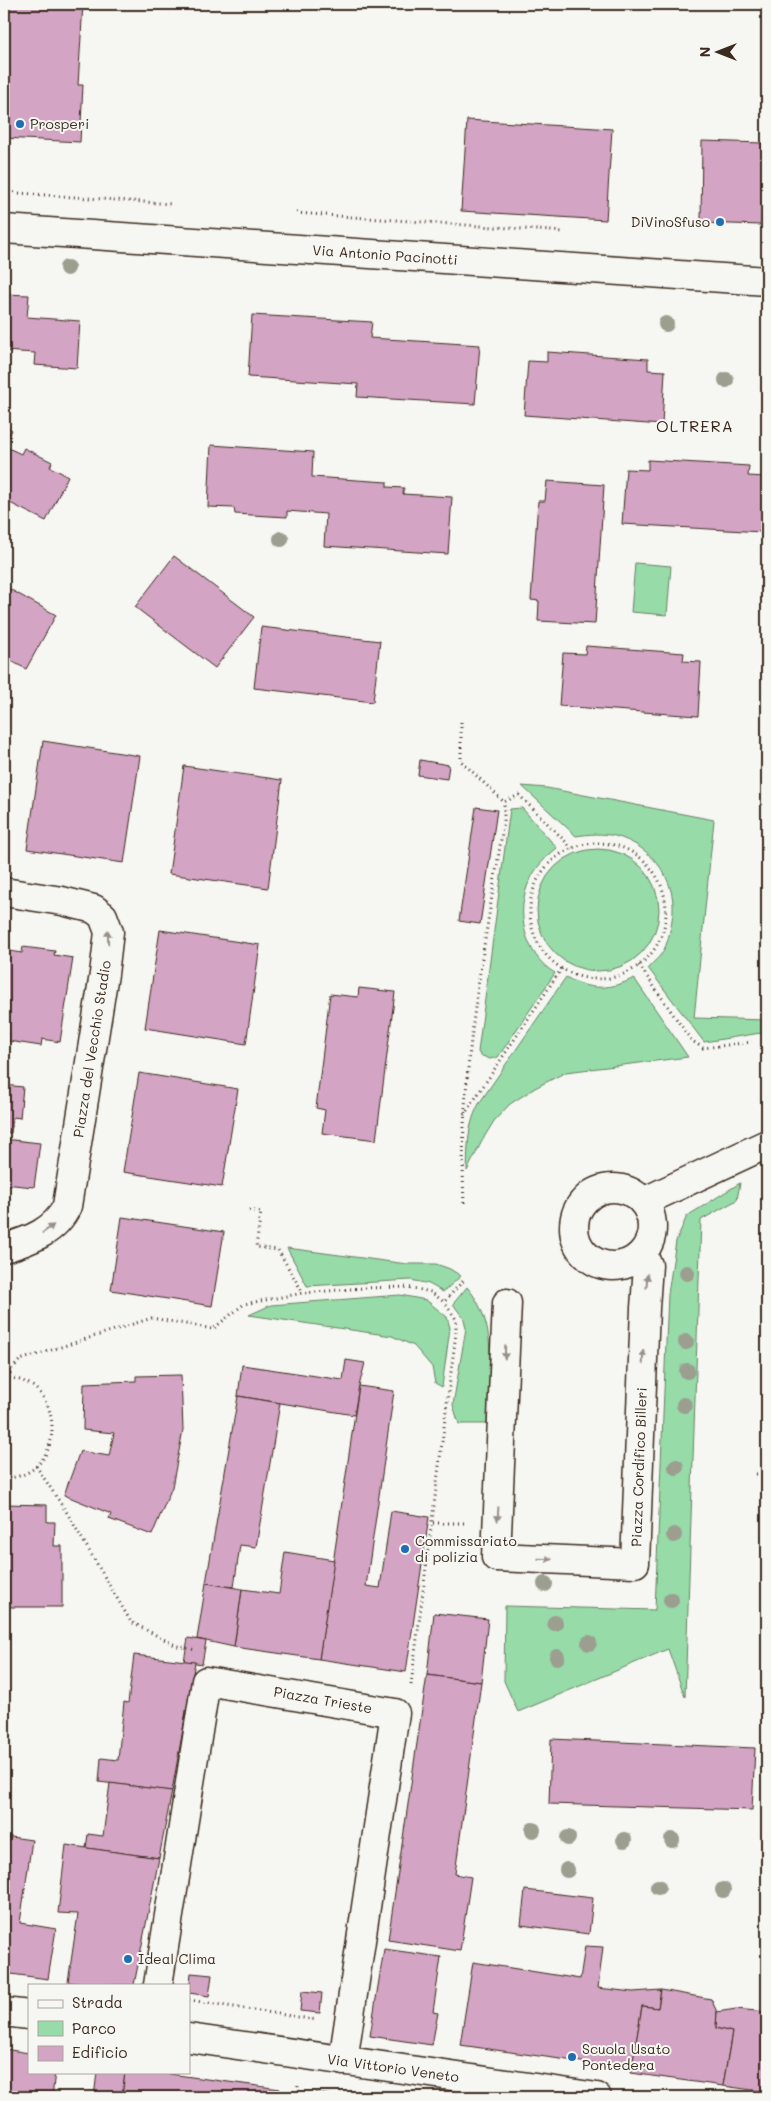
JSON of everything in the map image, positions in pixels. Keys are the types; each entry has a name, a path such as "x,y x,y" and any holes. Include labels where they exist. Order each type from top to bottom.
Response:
{"street":[{"name":"Via Antonio Pacinotti","path":"4,229 767,280"},
{"name":"Piazza del Vecchio Stadio","path":"4,892 71,903 94,909 99,912 106,922 109,938 67,1206 61,1218 42,1233 23,1243 4,1248"},
{"path":"644,1202 767,1144"},
{"path":"622,1188 644,1202 652,1219 652,1233 648,1244 640,1255 630,1262 619,1266 607,1266 596,1263 586,1256 574,1234 574,1221 578,1209 586,1198 603,1189 622,1188"},
{"name":"Piazza Cordifico Billeri","path":"507,1303 496,1558 635,1563 648,1265 640,1255"},
{"path":"158,1984 206,1680"},
{"name":"Piazza Trieste","path":"206,1680 396,1713"},
{"path":"342,2061 396,1713"},
{"path":"4,2012 28,2015"},
{"name":"Via Vittorio Veneto","path":"190,2038 598,2097"}],"path":[{"path":"4,192 172,204"},
{"path":"296,212 571,232"},
{"path":"462,722 461,761 504,802 504,820 467,1070 463,1116 462,1166 464,1203"},
{"path":"504,802 519,795 572,848"},
{"path":"594,843 621,847 636,854 648,865 664,893 666,918 662,933 655,947 639,965 625,973 601,978 586,978 562,968 550,959 536,938 532,928 530,908 532,894 544,870 558,856 572,848 594,843"},
{"path":"639,965 691,1040 703,1048 752,1042"},
{"path":"463,1116 562,968"},
{"path":"249,1210 261,1212 256,1247 278,1250 303,1293"},
{"path":"444,1302 463,1281"},
{"path":"6,1378 20,1360 152,1318 214,1329 244,1304 303,1293 363,1288 407,1287 431,1292 444,1302 456,1319 454,1354 412,1684 396,1713"},
{"path":"4,1363 6,1378"},
{"path":"4,1478 21,1475 36,1466 46,1455 52,1440 53,1422 45,1401 34,1389 28,1384 6,1378"},
{"path":"36,1466 67,1513 131,1622 177,1646 205,1651 206,1680"},
{"path":"756,1474 767,1474"},
{"path":"190,2000 321,2021"}],"green space":[{"path":"635,563 671,566 667,615 631,612"},
{"path":"522,786 547,788 714,820 694,1018 767,1020 767,1032 704,1042 648,968 664,949 672,920 671,892 667,879 660,868 652,857 629,841 605,834 576,836"},
{"path":"522,808 557,848 532,875 525,892 523,905 525,932 530,944 536,956 555,973 498,1057 490,1059 480,1055 478,1052 510,809"},
{"path":"598,849 621,854 641,867 654,887 659,910 654,933 641,953 621,966 598,971 575,966 555,953 542,933 537,910 542,887 555,867 575,854"},
{"path":"566,977 592,987 608,987 634,978 688,1057 566,1072 510,1104 494,1121 467,1171 470,1127 480,1102"},
{"path":"740,1183 737,1200 701,1220 685,1697 668,1649 518,1712 504,1681 505,1606 655,1610 668,1294 676,1241 687,1216"},
{"path":"287,1248 407,1264 436,1264 450,1269 461,1276 443,1292 429,1284 411,1280 307,1286"},
{"path":"467,1287 477,1302 484,1318 488,1335 490,1371 487,1424 459,1424 453,1405 466,1328 464,1319 453,1304"},
{"path":"400,1295 426,1300 447,1317 450,1328 442,1387 435,1383 432,1367 414,1346 392,1336 249,1315 271,1305"}],"building":[{"path":"4,4 83,4 78,85 83,85 80,142 4,138"},
{"path":"467,120 612,129 606,220 461,211"},
{"path":"702,141 763,143 761,225 701,223"},
{"path":"4,294 29,295 27,317 80,321 77,368 34,365 35,353 4,351"},
{"path":"252,315 372,322 370,338 480,345 475,404 357,397 358,384 248,377"},
{"path":"547,352 648,359 648,370 665,371 662,425 524,415 528,361 547,362"},
{"path":"4,425 12,430 4,446"},
{"path":"211,445 313,452 312,477 387,482 387,487 404,488 403,494 452,497 448,554 324,546 326,514 287,511 287,517 235,514 234,508 208,507"},
{"path":"4,446 21,454 24,448 52,462 50,467 68,476 46,521 4,500"},
{"path":"648,460 749,466 748,476 766,477 762,532 622,524 626,469 648,470"},
{"path":"547,481 604,485 595,624 538,621 539,601 531,600 538,501 545,501"},
{"path":"174,556 254,617 215,668 135,607"},
{"path":"4,586 56,615 26,669 4,657"},
{"path":"261,627 380,641 373,702 254,688"},
{"path":"586,646 684,653 683,661 701,662 698,716 559,706 563,653 585,654"},
{"path":"43,741 140,756 124,863 27,849"},
{"path":"420,760 449,765 447,779 418,775"},
{"path":"184,766 282,780 268,888 169,874"},
{"path":"476,807 497,810 480,924 459,921"},
{"path":"160,930 260,945 246,1044 145,1028"},
{"path":"23,947 55,951 54,955 73,958 60,1042 42,1039 41,1046 8,1041 9,1034 4,1033 4,950 22,953"},
{"path":"359,988 395,992 376,1140 322,1133 325,1110 316,1108 330,994 358,997"},
{"path":"139,1073 238,1089 222,1187 123,1172"},
{"path":"4,1085 23,1087 20,1118 13,1117 11,1133 4,1132"},
{"path":"4,1139 40,1143 34,1187 4,1184"},
{"path":"122,1217 224,1232 212,1306 111,1290"},
{"path":"346,1360 365,1363 354,1415 238,1396 242,1365 343,1380"},
{"path":"181,1375 183,1430 172,1487 152,1535 109,1519 111,1514 64,1495 80,1451 109,1456 114,1433 83,1430 84,1383 136,1381 136,1376"},
{"name":"Commissariato di polizia","path":"359,1386 394,1391 366,1586 380,1588 391,1511 429,1517 406,1672 319,1659"},
{"path":"238,1396 280,1403 256,1547 240,1545 234,1587 206,1583"},
{"path":"4,1504 47,1505 47,1522 55,1522 54,1546 62,1546 62,1607 4,1607"},
{"path":"285,1552 334,1560 319,1659 234,1647 242,1589 279,1594"},
{"path":"206,1583 242,1589 234,1647 197,1639"},
{"path":"434,1613 488,1619 481,1682 427,1675"},
{"path":"188,1638 206,1641 202,1664 184,1661"},
{"path":"134,1655 195,1662 172,1791 99,1782 101,1758 118,1760 124,1702 128,1703"},
{"path":"427,1675 481,1682 455,1874 471,1877 460,1951 388,1940"},
{"path":"551,1739 755,1748 752,1810 549,1804"},
{"path":"110,1783 172,1791 159,1858 86,1848 88,1834 103,1836"},
{"path":"4,1836 32,1840 20,1923 56,1929 48,1979 4,1973"},
{"path":"66,1845 159,1858 134,1984 83,1984 68,1982 78,1914 58,1913"},
{"path":"525,1890 593,1898 589,1934 521,1925"},
{"path":"585,1946 603,1947 598,1988 633,1992 661,1990 658,2008 642,2006 632,2069 460,2045 473,1962 580,1979"},
{"path":"384,1949 441,1957 433,2012 438,2013 432,2045 370,2036"},
{"path":"191,1973 212,1975 209,1996 190,1993"},
{"path":"661,1990 711,1999 717,2012 716,2028 732,2032 723,2086 631,2073 642,2006 658,2008"},
{"path":"302,1991 322,1993 320,2013 300,2011"},
{"path":"736,2009 767,2012 767,2092 723,2086 732,2032 716,2028 717,2012"},
{"path":"4,2049 28,2053 28,2074 55,2074 52,2097 4,2097"},
{"path":"97,2074 125,2074 122,2097 94,2097"},
{"path":"125,2074 170,2074 280,2089 279,2097 122,2097"},
{"path":"315,2093 339,2097 315,2097"}],"place":[{"name":"Prosperi","path":"20,124"},
{"name":"DiVinoSfuso","path":"720,222"},
{"name":"Commissariato di polizia","path":"405,1549"},
{"name":"Ideal Clima","path":"128,1959"},
{"name":"Scuola Usato Pontedera","path":"572,2057"}],"district":[{"name":"OLTRERA","path":"695,426"}]}
